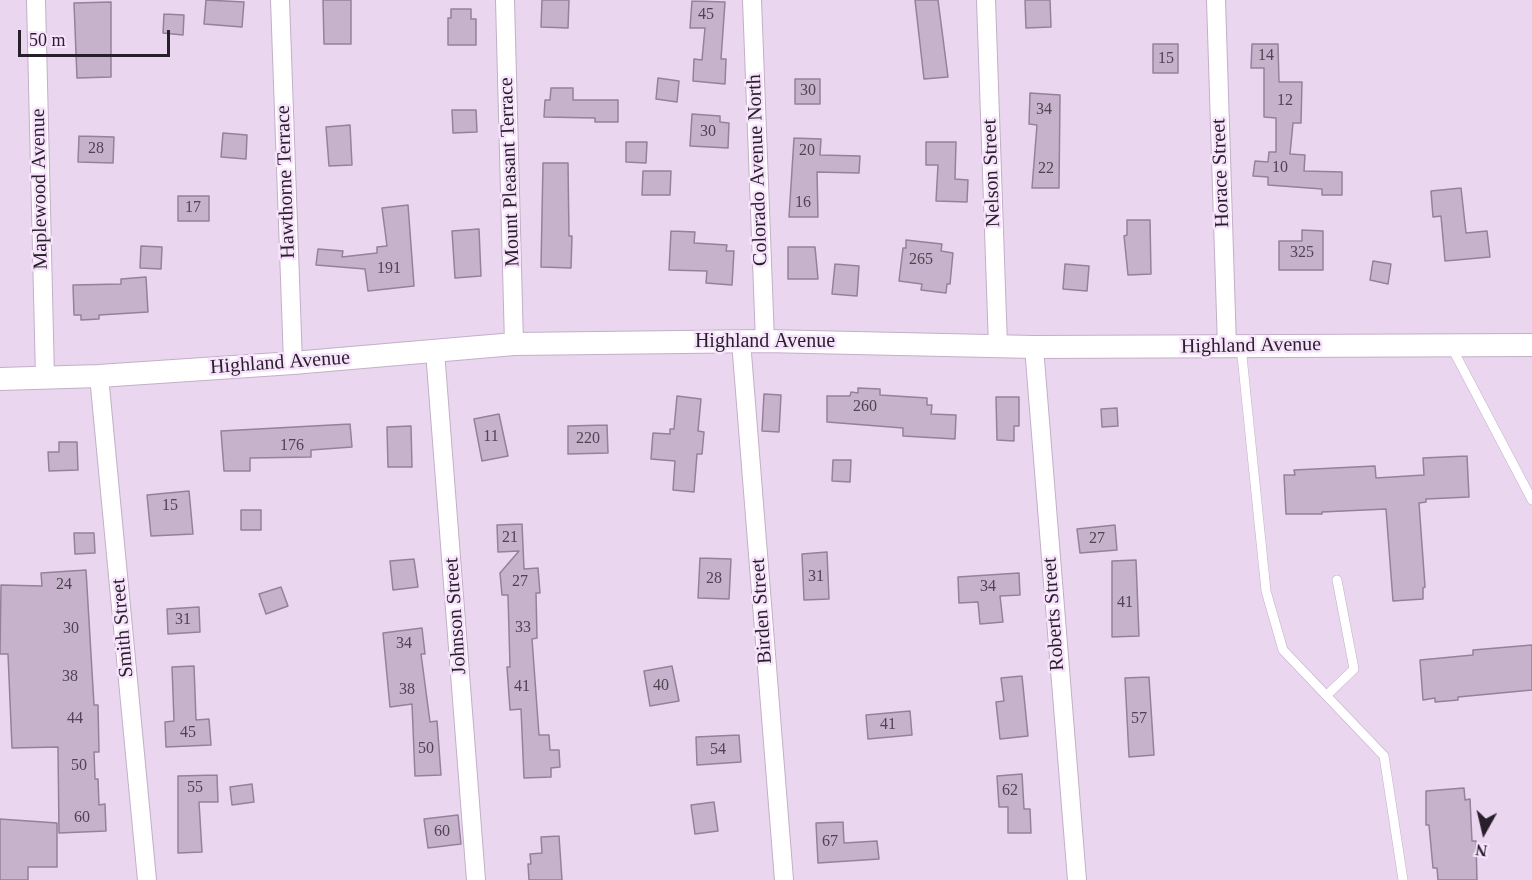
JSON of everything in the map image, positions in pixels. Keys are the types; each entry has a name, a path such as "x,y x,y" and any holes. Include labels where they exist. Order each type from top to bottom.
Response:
{"street":[{"name":"Maplewood Avenue","path":"36,0 45,377"},
{"name":"Hawthorne Terrace","path":"280,0 293,363"},
{"name":"Mount Pleasant Terrace","path":"505,0 514,344"},
{"name":"Colorado Avenue North","path":"752,0 765,341"},
{"name":"Nelson Street","path":"986,0 998,346"},
{"name":"Horace Street","path":"1216,0 1234,346"},
{"name":"Birden Street","path":"741,341 784,880"},
{"name":"Highland Avenue","path":"0,379 99,376 293,363 514,344 765,341 1034,347 1532,345"},
{"name":"Roberts Street","path":"1034,347 1077,880"},
{"name":"Johnson Street","path":"435,351 476,880"},
{"name":"Smith Street","path":"99,376 147,880"}],"lane":[{"path":"1450,344 1532,500"},
{"path":"1234,346 1266,591 1283,650 1384,756 1403,880"},
{"path":"1327,695 1354,669 1337,580"}],"building":[{"path":"206,0 244,2 242,27 204,24"},
{"path":"323,0 351,0 351,44 324,44"},
{"path":"542,0 569,0 568,28 541,27"},
{"path":"915,0 938,0 948,77 924,79"},
{"path":"1025,0 1050,0 1051,27 1026,28"},
{"path":"692,1 725,2 721,59 726,59 725,84 693,81 694,59 702,60 705,28 690,28"},
{"path":"111,2 111,77 77,78 74,3"},
{"path":"451,9 471,9 471,19 476,19 476,45 448,45 448,18 451,18"},
{"path":"164,14 184,15 183,35 163,33"},
{"path":"1153,44 1178,44 1178,73 1153,73"},
{"path":"1252,44 1278,44 1279,82 1302,82 1301,123 1293,123 1290,154 1305,155 1304,171 1342,172 1342,195 1322,195 1322,189 1268,185 1268,177 1253,176 1255,161 1268,162 1269,152 1276,152 1276,118 1264,117 1264,68 1251,68"},
{"path":"658,78 679,81 677,102 656,99"},
{"path":"795,79 820,79 820,104 795,104"},
{"path":"551,88 573,88 573,100 618,100 618,122 595,122 595,118 544,117 545,100 550,100"},
{"path":"1030,93 1060,95 1059,188 1032,188 1037,125 1029,124"},
{"path":"452,110 476,110 477,132 453,133"},
{"path":"692,114 720,116 720,122 729,123 728,148 690,146"},
{"path":"350,125 352,165 329,166 326,127"},
{"path":"223,133 247,135 246,159 221,157"},
{"path":"79,136 114,137 113,163 78,162"},
{"path":"794,138 821,139 820,155 860,156 859,173 817,172 818,217 789,217"},
{"path":"626,142 647,142 646,163 626,162"},
{"path":"926,142 956,142 955,179 968,180 967,202 936,201 938,165 926,165"},
{"path":"543,163 568,163 569,236 572,236 571,268 541,267"},
{"path":"643,171 671,171 670,195 642,195"},
{"path":"1461,188 1466,233 1487,231 1490,257 1445,261 1441,216 1433,217 1431,191"},
{"path":"178,196 209,196 209,221 178,221"},
{"path":"408,205 414,286 368,291 365,269 316,265 318,249 343,251 342,257 377,253 377,247 387,246 382,208"},
{"path":"1127,220 1150,220 1151,274 1128,275 1124,236 1127,235"},
{"path":"479,229 481,276 455,278 452,231"},
{"path":"1302,230 1323,231 1323,270 1279,270 1279,241 1302,241"},
{"path":"671,231 695,232 694,243 727,245 726,251 734,251 732,285 706,283 707,271 669,270"},
{"path":"906,240 942,244 941,251 953,253 950,284 947,284 946,293 921,290 922,284 899,281"},
{"path":"141,246 162,247 161,269 140,268"},
{"path":"788,247 815,247 818,279 788,279"},
{"path":"1373,261 1391,264 1388,284 1370,280"},
{"path":"835,264 859,266 857,296 832,294"},
{"path":"1065,264 1089,266 1087,291 1063,289"},
{"path":"146,277 148,312 99,315 99,319 81,320 81,315 74,315 73,285 121,284 121,279"},
{"path":"858,388 880,389 880,395 927,398 927,405 932,405 931,414 956,415 955,439 903,436 903,428 827,422 827,396 850,396 851,392 858,393"},
{"path":"764,394 781,395 779,432 762,431"},
{"path":"677,396 701,399 698,431 704,432 702,454 697,454 694,492 673,490 675,461 651,459 653,433 670,434 670,429 674,429"},
{"path":"996,397 1019,397 1019,426 1014,426 1014,441 997,440"},
{"path":"1117,408 1118,426 1102,427 1101,409"},
{"path":"499,414 508,456 482,461 474,419"},
{"path":"350,424 352,447 311,450 311,457 250,458 250,471 224,471 221,431"},
{"path":"607,425 608,453 568,454 568,426"},
{"path":"411,426 412,467 388,467 387,427"},
{"path":"59,442 77,442 78,470 49,471 48,452 59,452"},
{"path":"1467,456 1469,497 1426,499 1426,502 1419,503 1425,587 1423,588 1423,599 1393,601 1386,509 1286,514 1284,475 1295,475 1294,470 1375,466 1376,478 1424,475 1423,458"},
{"path":"833,460 851,460 850,482 832,481"},
{"path":"189,491 193,534 151,536 147,495"},
{"path":"241,510 261,510 261,530 241,530"},
{"path":"522,524 524,569 538,568 540,593 536,593 537,638 532,639 539,735 549,735 550,750 559,750 560,767 551,768 551,777 524,778 521,709 510,710 507,667 510,667 508,595 502,595 500,573 519,551 498,552 497,525"},
{"path":"1115,525 1117,550 1080,553 1077,529"},
{"path":"74,533 94,533 95,553 75,554"},
{"path":"827,552 829,599 804,600 802,554"},
{"path":"700,558 731,559 729,599 698,598"},
{"path":"414,559 418,587 393,590 390,561"},
{"path":"1136,560 1139,636 1112,637 1112,561"},
{"path":"86,570 94,705 98,705 99,752 94,752 95,779 98,779 99,805 105,804 106,831 59,833 58,747 12,748 8,654 0,654 1,585 42,586 41,573"},
{"path":"1019,573 1020,595 1000,596 1003,622 980,624 978,602 959,603 958,577"},
{"path":"281,587 288,606 266,614 259,594"},
{"path":"199,607 200,632 168,634 167,609"},
{"path":"422,628 425,654 421,654 430,722 437,721 441,775 415,776 412,704 390,707 383,633"},
{"path":"1532,645 1532,690 1458,697 1458,700 1435,702 1435,698 1423,700 1420,660 1473,655 1473,650"},
{"path":"194,666 196,720 209,719 211,745 166,747 165,722 174,721 172,667"},
{"path":"672,666 679,701 650,706 644,671"},
{"path":"1022,676 1028,736 1000,739 996,702 1004,701 1001,678"},
{"path":"1149,677 1154,755 1129,757 1125,678"},
{"path":"910,711 912,735 868,739 866,715"},
{"path":"739,735 741,762 697,765 696,737"},
{"path":"1022,774 1024,809 1030,809 1031,833 1008,833 1008,807 999,807 997,776"},
{"path":"217,775 218,802 199,802 202,852 178,853 178,776"},
{"path":"252,784 254,802 232,805 230,787"},
{"path":"1464,788 1465,800 1470,799 1472,841 1476,841 1477,880 1438,880 1437,868 1433,868 1429,825 1426,825 1426,791"},
{"path":"714,802 718,831 695,834 691,805"},
{"path":"458,815 461,844 428,848 424,819"},
{"path":"0,819 57,823 57,867 28,867 28,880 0,880"},
{"path":"843,822 844,843 877,841 879,859 818,863 816,823"},
{"path":"559,836 562,880 529,880 530,854 542,853 541,837"}]}
